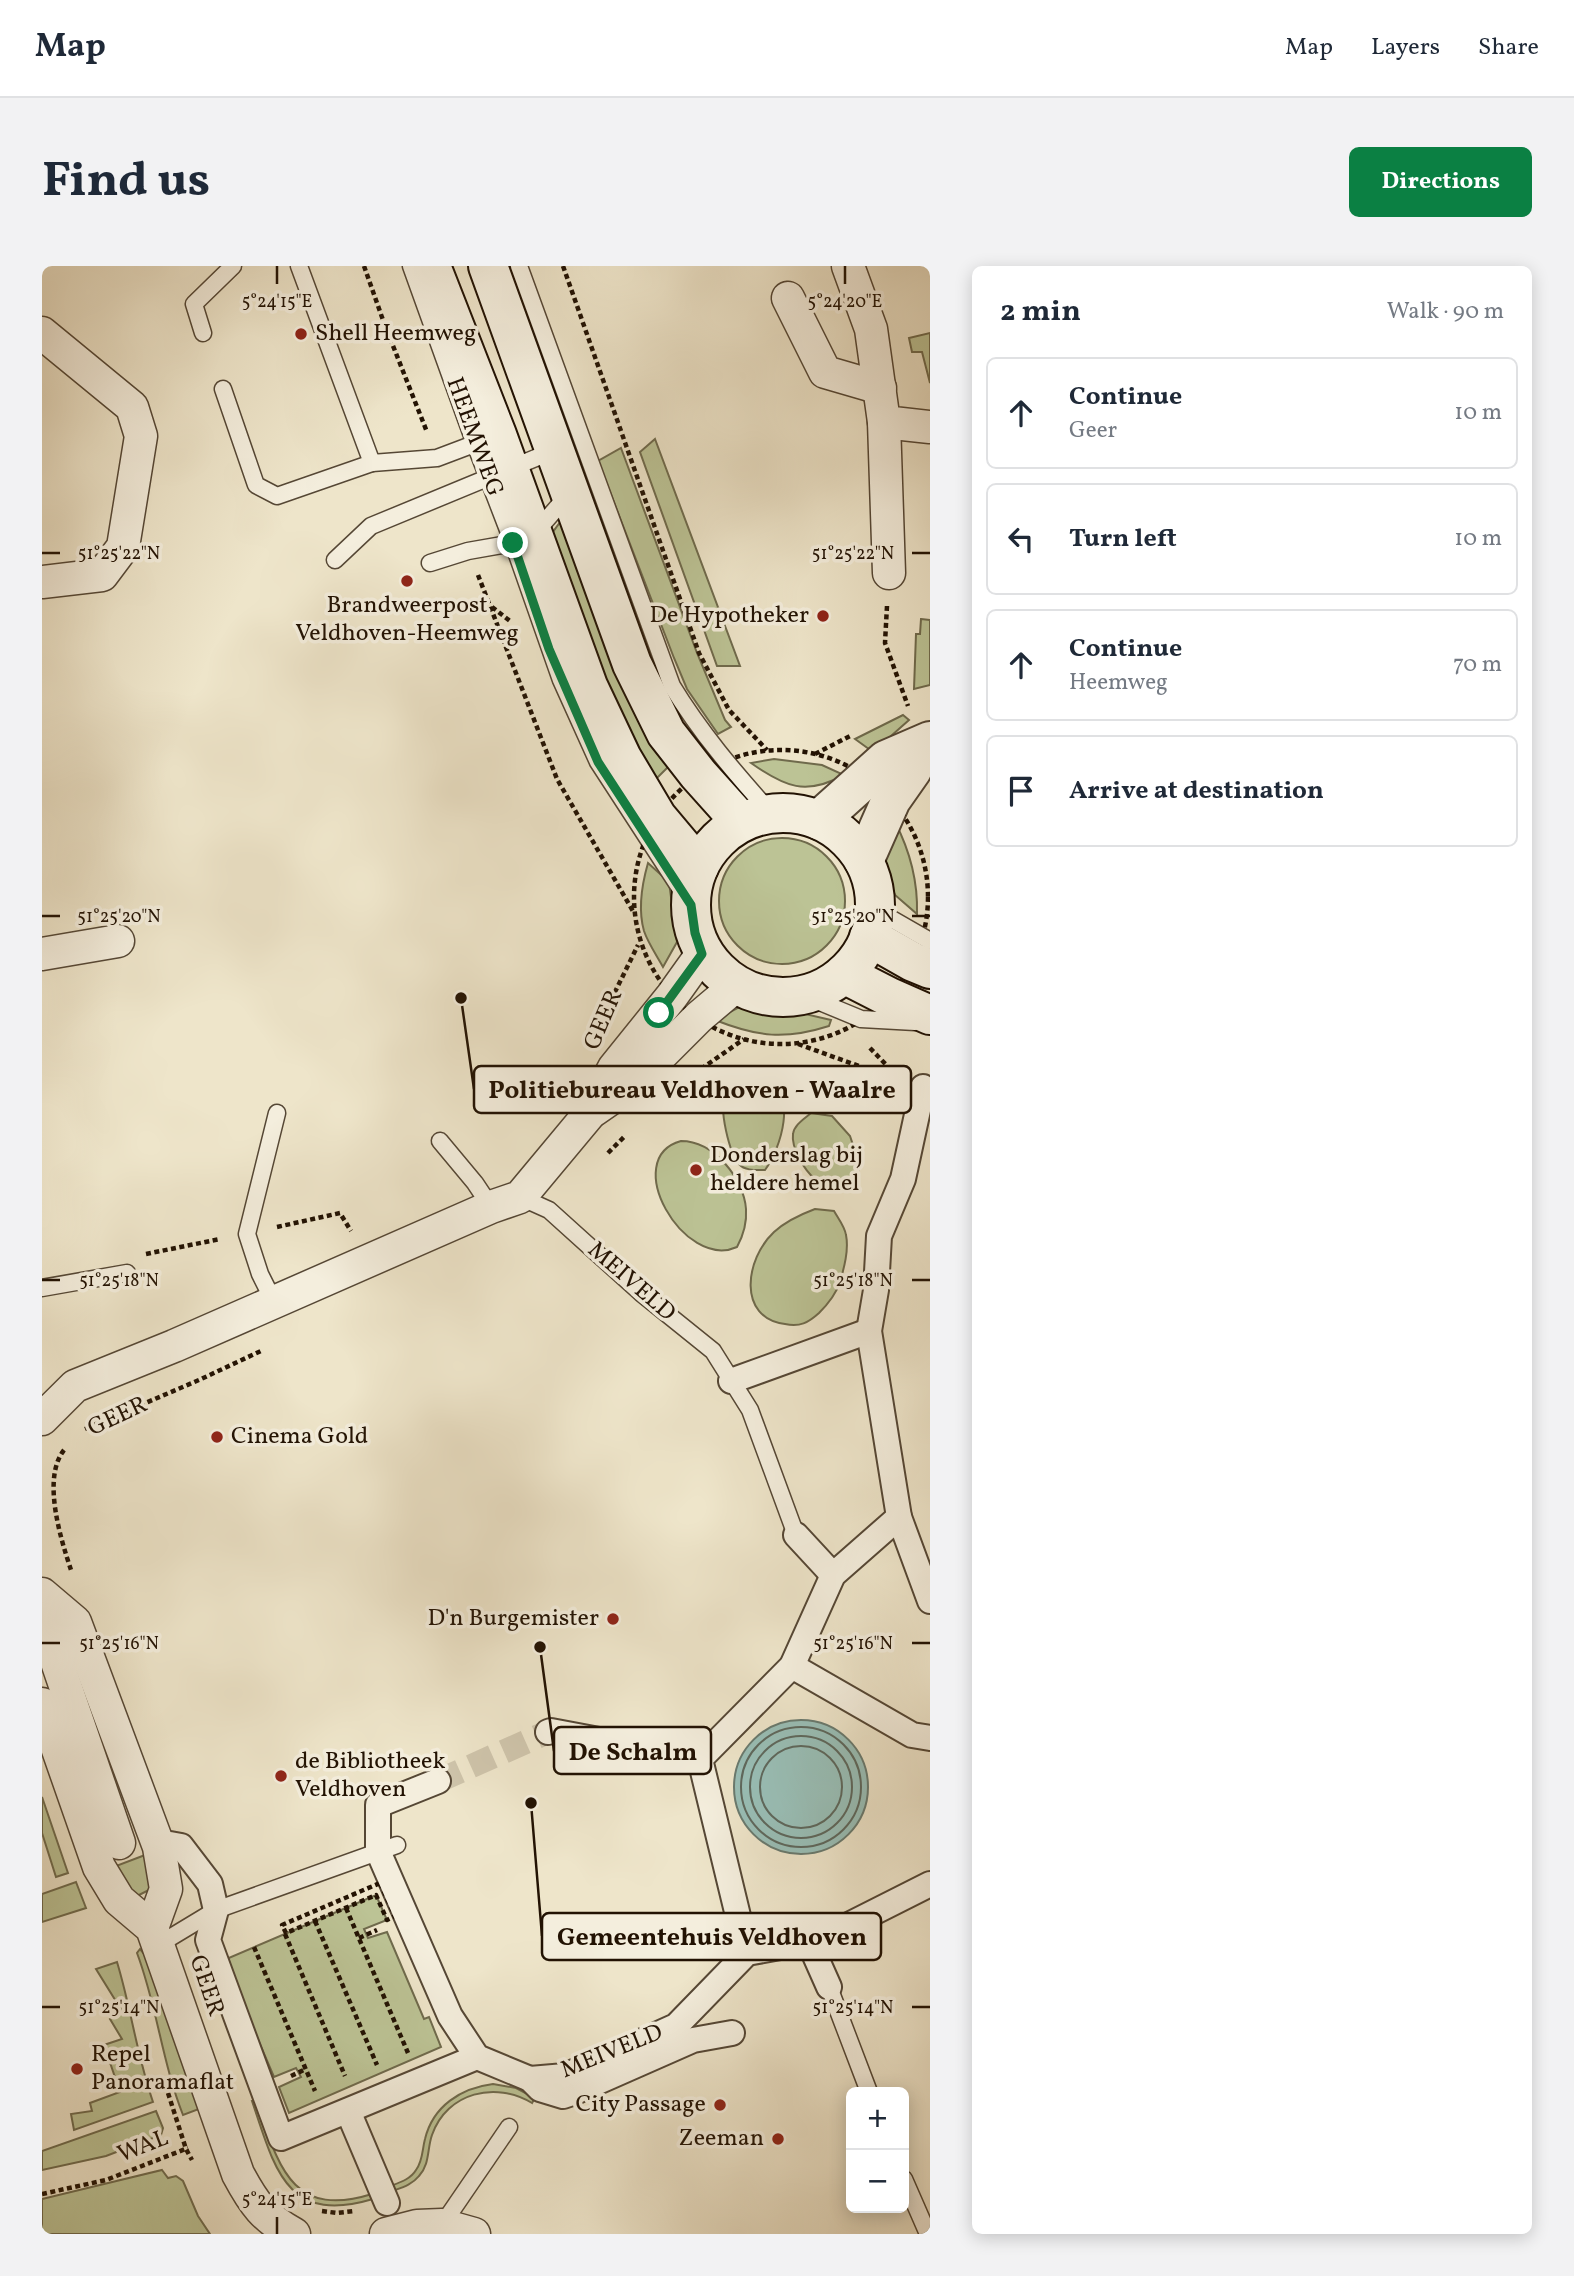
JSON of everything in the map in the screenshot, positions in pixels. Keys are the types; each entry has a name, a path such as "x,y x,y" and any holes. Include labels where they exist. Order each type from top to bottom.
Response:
{"main road":[{"name":"HEEMWEG","path":"431,266 492,457 523,539 622,758 657,817 699,867"},
{"path":"488,266 632,664 666,733 698,774 756,817"},
{"path":"819,820 886,760 927,743"},
{"path":"864,861 891,800 927,743"},
{"path":"799,814 819,820 850,840 864,861 873,884 872,924 859,957 844,974 819,991 785,996 755,992 717,971 702,954 695,933 691,905 699,867 716,840 756,817 799,814"},
{"path":"872,924 913,962 930,969"},
{"path":"844,974 889,998 930,1015"}],"street":[{"path":"848,266 872,329 880,387 884,422 889,573"},
{"path":"788,298 825,372 880,387"},
{"path":"42,332 132,407 141,436 124,547 102,575 42,582"},
{"path":"884,422 930,427"},
{"path":"42,954 118,940"},
{"name":"GEER","path":"590,1113 614,1068 702,954"},
{"name":"GEER","path":"42,1419 75,1385 505,1202 590,1113 633,1083 699,1017 738,984"},
{"path":"923,1087 903,1179 879,1236 876,1290 869,1331 899,1517 930,1601"},
{"path":"731,1381 869,1331"},
{"path":"700,1759 792,1666 833,1575 899,1517"},
{"name":"MEIVELD","path":"796,1535 833,1575"},
{"path":"42,1594 75,1622 159,1847 166,1889 155,1937"},
{"path":"42,1618 119,1843"},
{"path":"792,1666 912,1735 930,1738"},
{"path":"42,1704 99,1867 119,1900 155,1937"},
{"path":"548,1732 700,1759"},
{"path":"700,1759 747,1953 819,1940 930,1884"},
{"path":"438,1781 378,1805 387,1848 450,2016 477,2057 530,2079 540,2089 563,2096 694,2040 732,2033"},
{"path":"170,1844 181,1846 210,1884 216,1910 208,1940 281,2138 477,2057"},
{"name":"GEER","path":"155,1937 238,2174 249,2195 272,2222 294,2234"},
{"path":"809,1942 829,1987"},
{"name":"MEIVELD","path":"530,2079 565,2076 676,2026 747,1953"},
{"path":"348,2111 387,2203"},
{"path":"386,2234 417,2226 442,2224 474,2234"}],"lane":[{"path":"203,332 194,304 233,266"},
{"path":"299,266 372,463"},
{"name":"HEEMWEG","path":"411,266 492,457"},
{"path":"519,266 672,686 693,721 724,761 756,817"},
{"path":"222,390 256,485 277,496 372,463 492,457 555,450"},
{"path":"335,560 372,526 492,457"},
{"path":"430,563 468,551 523,539 570,493"},
{"name":"HEEMWEG","path":"523,539 549,649 598,762 691,905"},
{"path":"872,924 930,941"},
{"path":"803,995 861,1019 930,1023"},
{"path":"274,1302 260,1274 247,1234 276,1113"},
{"path":"440,1141 475,1183 505,1202"},
{"name":"MEIVELD","path":"505,1202 549,1210 641,1293 713,1352 750,1410 796,1535"},
{"path":"42,1288 127,1273"},
{"path":"155,1937 216,1910 387,1848"},
{"path":"829,1987 867,2087"},
{"path":"442,2224 509,2127"},
{"path":"909,2190 928,2234"}],"path":[{"path":"563,266 699,653 729,710 767,751 815,754"},
{"name":"GEER","path":"491,607 557,779 635,915 638,944 614,993 606,1020"},
{"path":"885,643 908,706"},
{"path":"698,1072 744,1039 797,1043 904,1083 868,1046"},
{"path":"606,1155 634,1127"},
{"path":"341,1238 352,1232"},
{"name":"GEER","path":"84,1430 274,1345"},
{"name":"GEER","path":"64,1449 55,1458 50,1483 55,1521 74,1579"},
{"path":"380,1883 395,1916 387,1920 376,1895 315,1921 286,1933 282,1925 380,1883"},
{"path":"346,1908 411,2060"},
{"path":"315,1921 381,2073"},
{"path":"285,1934 350,2086"},
{"path":"254,1947 319,2099"},
{"name":"WAL","path":"42,2194 106,2180 225,2137"},
{"path":"319,2210 337,2213 369,2209 387,2203"}],"green space":[{"path":"930,333 930,383 922,352 912,352 909,338"},
{"path":"655,439 740,666 717,666 640,452"},
{"path":"621,448 697,653 725,720 731,727 718,734 687,689 598,461"},
{"path":"566,514 673,762 653,782 634,757 550,536"},
{"path":"921,619 930,620 930,685 914,689 916,634 920,634"},
{"path":"903,715 909,720 873,752 855,739"},
{"path":"774,759 822,765 844,775 818,785 796,786 775,778 751,763"},
{"path":"895,822 912,866 917,914 895,895 882,861"},
{"path":"782,838 806,843 827,856 840,877 845,901 840,925 827,946 806,959 782,964 758,959 737,946 724,925 719,901 724,877 737,856 758,843"},
{"path":"648,863 669,882 677,942 663,967 642,923 642,897"},
{"path":"758,1003 831,1020 829,1026 799,1033 772,1035 715,1020 745,1004"},
{"path":"750,1074 764,1077 776,1086 782,1096 784,1108 781,1135 765,1170 747,1169 739,1164 732,1150 724,1120 725,1095 730,1088"},
{"path":"811,1113 832,1116 850,1136 860,1166 853,1188 834,1191 815,1179 800,1159 794,1146 794,1131"},
{"path":"681,1141 705,1147 716,1155 740,1186 746,1214 737,1247 717,1250 697,1243 680,1228 666,1209 657,1188 656,1168 663,1151"},
{"path":"815,1209 834,1211 845,1232 846,1253 838,1286 825,1306 807,1322 790,1325 770,1319 759,1311 753,1299 752,1271 757,1257 774,1232"},
{"path":"42,1797 68,1873 56,1877 42,1833"},
{"path":"153,1852 155,1867 149,1890 137,1896 108,1869"},
{"path":"76,1882 86,1908 42,1922 42,1894"},
{"path":"376,1895 387,1920 364,1929 368,1938 387,1932 424,2019 429,2017 441,2047 289,2113 279,2087 301,2077 296,2068 274,2077 224,1960"},
{"path":"140,1949 145,1955 199,2109 183,2115 137,1953"},
{"path":"117,1962 153,2102 74,2130 71,2114 92,2111 90,2103 120,2092 104,2045 122,2039 110,2019 122,2011 96,1969"},
{"path":"493,2084 516,2088 535,2098 532,2103 518,2096 488,2092 461,2100 439,2120 432,2135 425,2166 419,2176 409,2184 390,2192 388,2187 407,2179 418,2167 429,2127 442,2108 460,2094"},
{"path":"256,2100 280,2164 291,2180 305,2192 322,2199 344,2200 372,2194 373,2199 344,2205 321,2204 303,2197 288,2185 268,2149 252,2101"},
{"path":"156,2111 163,2128 161,2135 106,2156 42,2170 42,2151"},
{"path":"162,2170 168,2178 176,2176 183,2181 198,2216 210,2234 42,2234 42,2199"}],"water":[{"path":"801,1720 827,1725 848,1740 863,1761 868,1787 863,1813 848,1834 827,1849 801,1854 775,1849 754,1834 739,1813 734,1787 739,1761 754,1740 775,1725"}],"tunnel":[{"path":"438,1781 548,1732"}],"place":[{"name":"Shell Heemweg","path":"301,334"},
{"name":"Brandweerpost Veldhoven-Heemweg","path":"407,581"},
{"name":"De Hypotheker","path":"823,616"},
{"name":"Politiebureau Veldhoven - Waalre","path":"461,998"},
{"name":"Donderslag bij heldere hemel","path":"696,1170"},
{"name":"Cinema Gold","path":"217,1437"},
{"name":"D'n Burgemister","path":"613,1619"},
{"name":"De Schalm","path":"540,1647"},
{"name":"de Bibliotheek Veldhoven","path":"281,1776"},
{"name":"Gemeentehuis Veldhoven","path":"531,1803"},
{"name":"Repel Panoramaflat","path":"77,2069"},
{"name":"City Passage","path":"720,2105"},
{"name":"Zeeman","path":"778,2139"}],"route":[{"path":"513,543 561,680 598,762 691,905 695,933 702,954 659,1013"}]}
